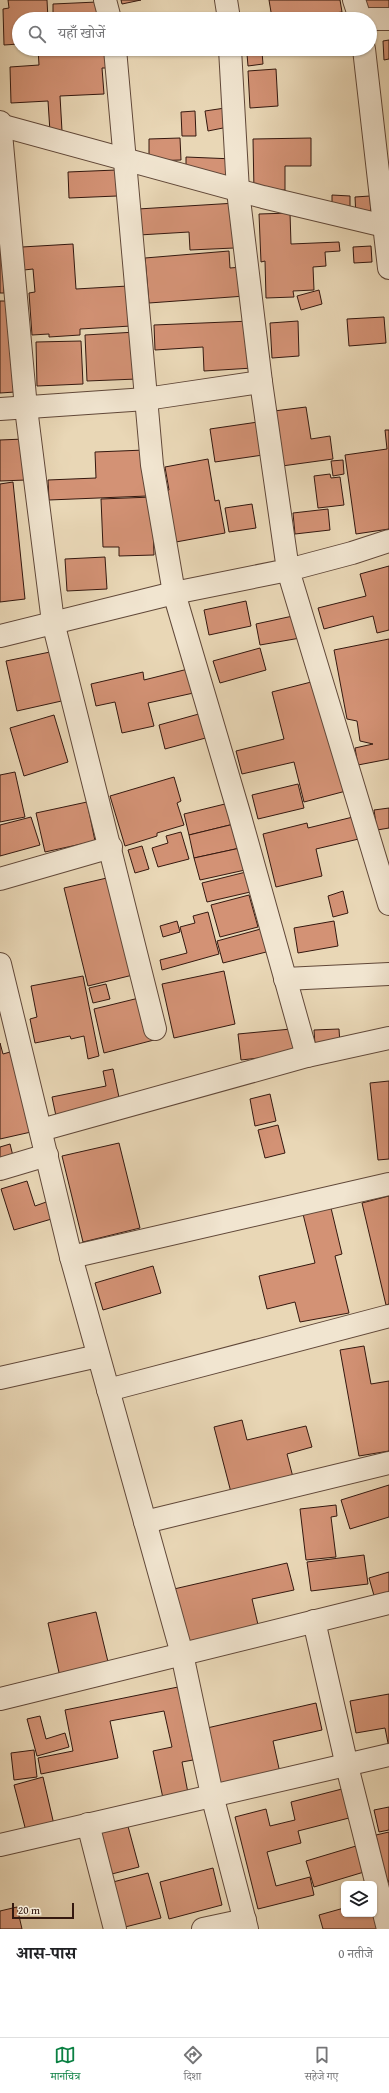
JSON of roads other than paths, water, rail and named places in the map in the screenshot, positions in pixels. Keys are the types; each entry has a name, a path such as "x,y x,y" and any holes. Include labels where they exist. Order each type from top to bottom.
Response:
{"street":[{"path":"105,0 108,12"},
{"path":"226,0 228,12"},
{"path":"377,17 389,19"},
{"path":"116,56 152,465 174,594 239,813 307,1056"},
{"path":"230,56 238,191 261,382 288,570 389,904"},
{"path":"365,56 386,226 389,268"},
{"path":"0,122 26,408 53,622 111,847 155,1029"},
{"path":"0,125 238,191 386,226"},
{"path":"0,409 146,399 261,382"},
{"path":"0,636 174,594 288,570 352,553 389,541"},
{"path":"0,879 111,847"},
{"path":"0,964 71,1257 182,1654 212,1795 246,1925 203,1929"},
{"path":"285,979 389,974"},
{"path":"41,1130 307,1056 389,1038"},
{"path":"0,1169 47,1155"},
{"path":"71,1257 389,1184"},
{"path":"108,1390 389,1316"},
{"path":"0,1378 98,1356"},
{"path":"145,1522 389,1463"},
{"path":"0,1699 389,1603"},
{"path":"314,1621 347,1766 388,1929"},
{"path":"0,1845 212,1795 347,1766 389,1755"},
{"path":"88,1824 115,1929"}]}
